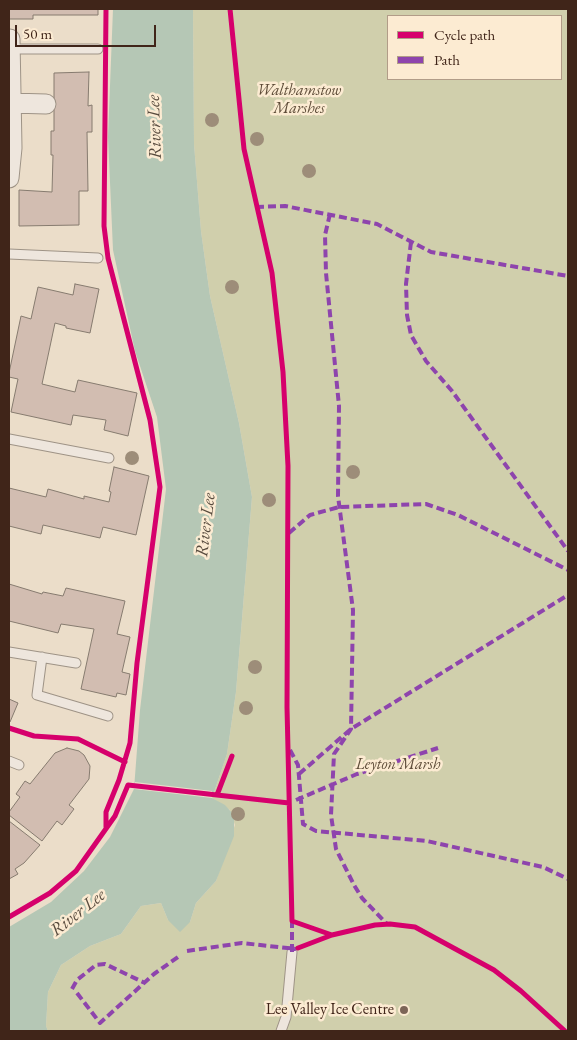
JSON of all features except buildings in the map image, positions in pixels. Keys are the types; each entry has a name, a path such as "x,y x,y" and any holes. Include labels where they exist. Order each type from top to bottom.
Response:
{"street":[{"path":"9,178 12,148 10,43"},
{"path":"11,103 46,104"}],"lane":[{"path":"10,43 98,49"},
{"path":"9,254 98,258"},
{"path":"9,439 109,458"},
{"path":"9,652 76,663"},
{"path":"42,657 37,696 108,716"},
{"path":"9,761 19,765"},
{"path":"281,1031 286,1016 292,952"}],"green space":[{"name":"Leyton Marsh","path":"193,9 568,9 568,1031 48,1031 46,1026 48,992 61,965 90,946 121,934 141,906 161,903 168,920 190,922 196,903 216,881 235,825 230,810 212,798 227,754 236,692 252,497 239,423 210,296 201,231 194,144"}],"water":[{"name":"River Lee","path":"113,9 193,9 194,144 201,231 210,296 239,423 252,497 236,692 227,754 212,798 225,805 234,815 234,836 216,881 196,903 190,922 180,932 168,920 161,903 141,906 121,934 90,946 61,965 48,992 46,1026 48,1031 9,1031 9,927 51,902 84,871 110,837 134,789 140,710 166,489 157,417 135,351 113,250 108,137"}],"pier":[{"path":"135,782 212,791 212,798 134,789"}],"marked path":[{"path":"256,207 285,206 377,224 431,252 568,276"},
{"path":"330,214 325,235 326,273 339,406 338,496 353,610 351,729 334,754 331,815 336,849 354,885 362,898 387,924"},
{"path":"411,242 406,284 407,315 411,335 426,361 452,391 568,551"},
{"path":"289,533 310,515 339,507 426,504 458,515 568,570"},
{"path":"299,774 351,729 568,595"},
{"path":"296,800 357,774 438,748"},
{"path":"290,750 298,765 303,824 316,831 427,841 543,867 568,879"},
{"path":"292,919 292,952"},
{"path":"187,951 242,943 296,949"},
{"path":"77,993 100,1023 154,974 178,957"},
{"path":"72,989 77,980 96,965 105,964 145,983"}],"cycle path":[{"path":"106,9 104,226 108,258 150,420 160,487 137,663 130,743 119,780 106,812 106,827"},
{"path":"230,9 244,149 272,273 283,372 288,466 287,707 292,921 332,935"},
{"path":"9,728 34,736 78,739 125,762"},
{"path":"9,917 50,893 76,871 115,816 128,785 217,795 232,756"},
{"path":"217,795 289,803"},
{"path":"298,948 332,935 375,925 390,924 415,927 494,970 521,991 565,1031"}],"place":[{"name":"Lee Valley Ice Centre","path":"404,1010"}],"park label":[{"name":"Walthamstow Marshes","path":"299,100"}]}
